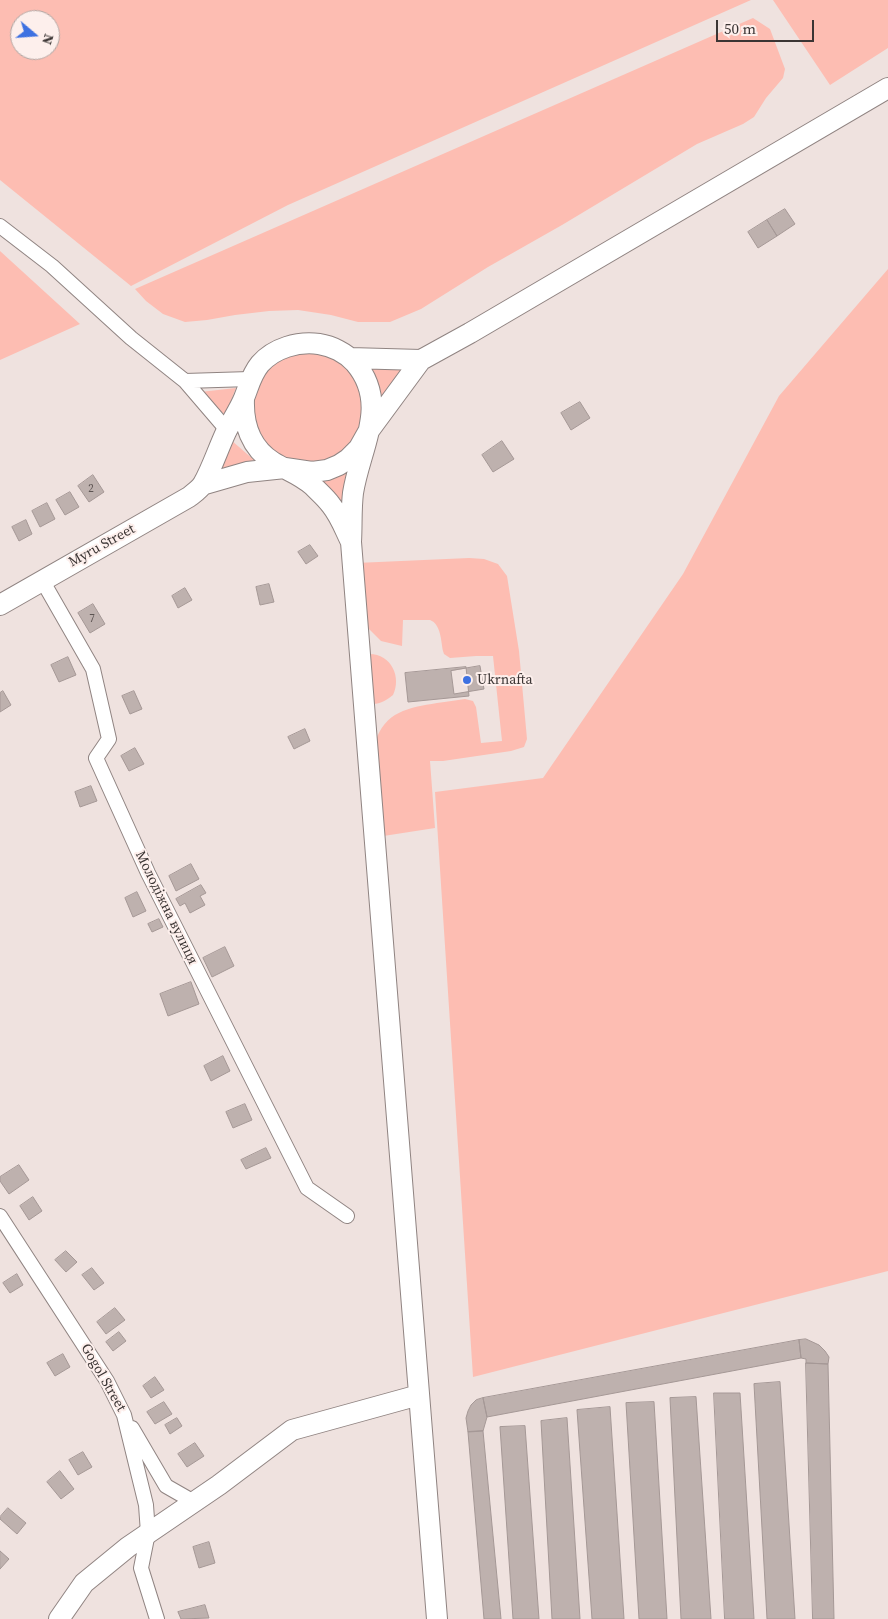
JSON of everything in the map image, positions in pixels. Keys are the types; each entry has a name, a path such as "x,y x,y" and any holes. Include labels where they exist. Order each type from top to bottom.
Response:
{"street":[{"path":"202,485 247,472 285,468 312,472 327,470 339,465 359,448 368,432 420,360 470,333 888,88"},
{"path":"0,226 52,266 131,338 185,381 227,430 273,462 311,484 332,505 351,542"},
{"path":"202,485 260,364 275,352 305,343 320,344 336,349 350,358 363,373 370,389 372,416 353,493 351,542 437,1619"},
{"path":"350,358 420,360"},
{"path":"185,381 247,388"},
{"path":"247,388 244,412 246,426 253,442 264,455"},
{"name":"Myru Street","path":"0,605 189,497 202,485"},
{"name":"Молодіжна вулиця","path":"42,580 93,669 109,739 96,758 148,873 307,1188 347,1216"},
{"name":"Gogol Street","path":"0,1216 107,1381 124,1416 146,1504 148,1534 141,1568 157,1619"},
{"path":"59,1619 84,1583 128,1547 219,1485 292,1430 419,1395"},
{"path":"124,1416 166,1486 194,1502"}],"shaded area":[{"path":"0,0 751,0 288,205 131,286 0,180"},
{"path":"773,0 888,0 888,48 830,85"},
{"path":"753,18 770,29 785,69 783,78 766,98 754,117 743,124 697,144 488,267 421,309 390,322 358,322 331,315 298,310 269,311 185,322 163,314 146,301 135,289"},
{"path":"0,251 80,324 0,360"},
{"path":"888,269 888,1271 473,1377 435,792 543,778 683,574 779,396"},
{"path":"290,351 333,354 357,376 366,416 354,445 325,465 275,458 248,412 263,368"},
{"path":"406,367 381,400 368,368"},
{"path":"236,388 225,415 200,392"},
{"path":"231,440 254,460 219,472"},
{"path":"353,467 346,510 320,480"},
{"path":"484,559 498,564 507,576 519,651 527,739 524,747 511,751 443,761 430,761 435,828 377,837 375,743 379,732 391,718 407,709 465,699 473,701 476,707 481,743 502,741 493,656 450,658 444,654 438,629 434,622 430,620 403,620 402,646 381,641 365,625 356,563"},
{"path":"368,654 383,657 393,667 395,674 396,681 393,695 377,704 367,703"}],"building":[{"path":"785,209 795,224 777,236 767,220"},
{"path":"767,220 777,236 758,248 748,232"},
{"path":"580,402 590,418 571,430 561,413"},
{"path":"502,441 514,459 493,472 482,455"},
{"path":"93,475 104,492 89,502 78,486"},
{"path":"70,492 79,507 65,515 56,500"},
{"path":"47,503 55,519 40,527 32,511"},
{"path":"26,520 32,534 19,541 12,527"},
{"path":"310,545 318,556 306,564 298,552"},
{"path":"269,584 274,602 260,605 256,587"},
{"path":"185,588 192,600 178,608 172,596"},
{"path":"93,604 105,624 90,633 78,613"},
{"path":"68,657 76,675 59,682 51,665"},
{"name":"Ukrnafta","path":"480,666 484,689 454,694 451,671"},
{"path":"466,667 469,696 408,702 405,673"},
{"path":"3,691 11,705 0,712 0,693"},
{"path":"134,691 142,709 130,714 122,696"},
{"path":"305,729 310,741 294,749 288,737"},
{"path":"135,748 144,764 129,771 121,756"},
{"path":"91,786 97,801 80,807 75,792"},
{"path":"191,864 199,879 176,891 169,876"},
{"path":"201,885 206,893 200,896 205,905 190,913 185,903 180,906 176,899"},
{"path":"137,892 146,911 133,917 125,898"},
{"path":"159,919 163,927 152,932 148,924"},
{"path":"225,947 234,966 212,977 203,958"},
{"path":"191,982 199,1004 168,1016 160,994"},
{"path":"223,1056 230,1071 211,1081 204,1066"},
{"path":"245,1104 252,1120 233,1128 226,1112"},
{"path":"266,1148 271,1158 246,1169 241,1160"},
{"path":"19,1165 29,1180 9,1194 0,1181 0,1177"},
{"path":"33,1197 42,1211 29,1220 20,1206"},
{"path":"66,1251 77,1262 66,1272 55,1260"},
{"path":"92,1268 104,1283 94,1290 82,1275"},
{"path":"17,1274 23,1285 10,1293 3,1283"},
{"path":"115,1308 125,1320 106,1334 97,1322"},
{"path":"119,1332 126,1341 113,1351 106,1342"},
{"path":"806,1339 819,1345 825,1351 829,1357 828,1364 806,1363 806,1359 801,1358 799,1340"},
{"path":"799,1340 801,1358 487,1417 483,1398"},
{"path":"63,1354 70,1367 55,1376 47,1363"},
{"path":"806,1363 828,1364 834,1619 813,1619"},
{"path":"155,1377 164,1390 151,1398 143,1386"},
{"path":"780,1382 795,1619 767,1619 754,1384"},
{"path":"714,1393 740,1393 754,1619 725,1619"},
{"path":"696,1397 711,1619 681,1619 670,1398"},
{"path":"483,1398 487,1417 483,1431 468,1432 466,1418 468,1411 476,1400"},
{"path":"164,1402 172,1414 155,1424 147,1412"},
{"path":"654,1402 667,1619 639,1619 626,1403"},
{"path":"610,1407 624,1619 592,1619 577,1410"},
{"path":"177,1418 182,1426 170,1434 165,1425"},
{"path":"567,1418 580,1619 552,1619 541,1421"},
{"path":"525,1426 539,1619 513,1619 500,1427"},
{"path":"483,1431 501,1619 484,1619 468,1432"},
{"path":"195,1443 204,1456 187,1467 178,1454"},
{"path":"83,1452 92,1467 78,1475 69,1460"},
{"path":"60,1471 74,1489 61,1499 47,1482"},
{"path":"8,1508 26,1523 17,1534 0,1519"},
{"path":"209,1542 215,1563 199,1568 193,1547"},
{"path":"0,1551 9,1559 0,1569"},
{"path":"205,1605 209,1618 181,1619 178,1612"}],"place":[{"name":"Ukrnafta","path":"467,680"}]}
